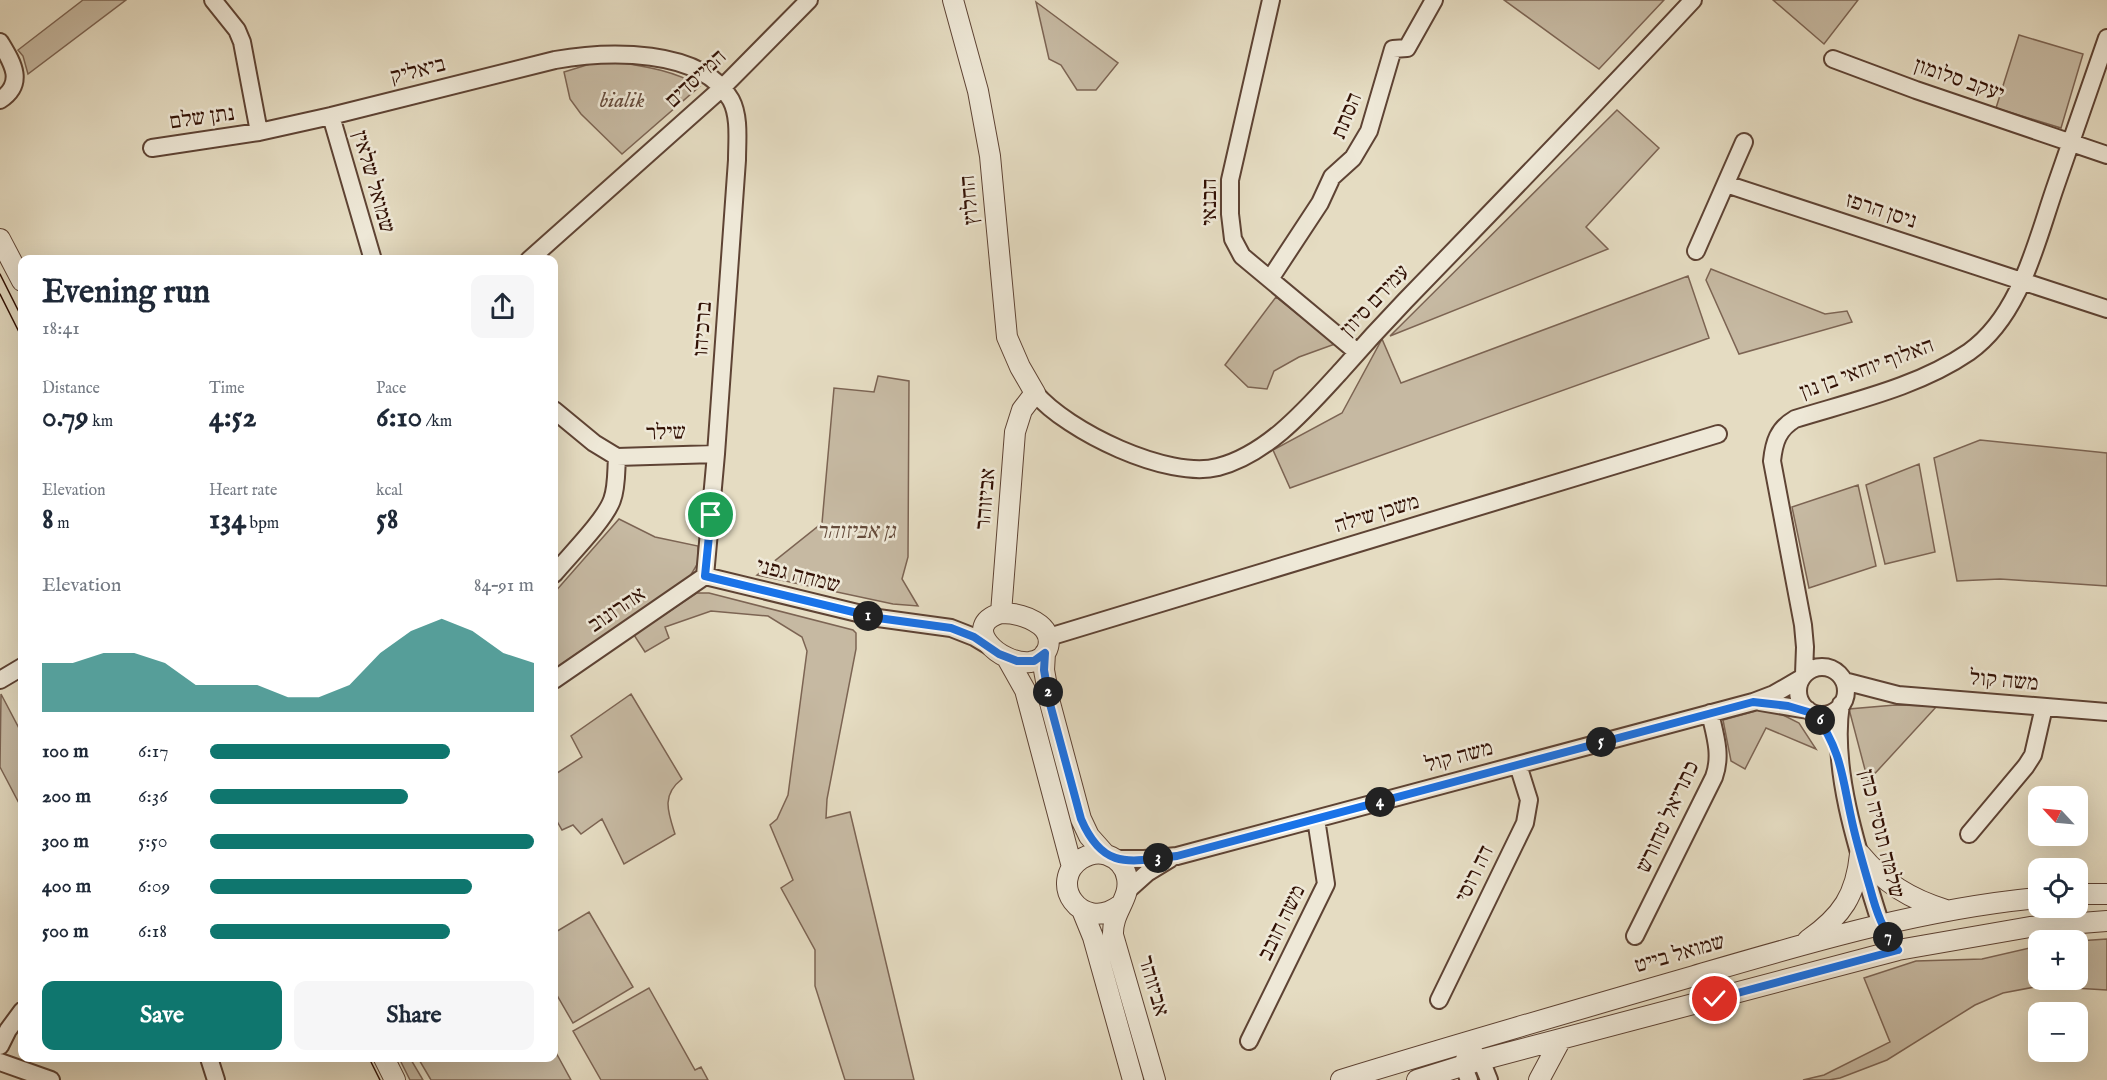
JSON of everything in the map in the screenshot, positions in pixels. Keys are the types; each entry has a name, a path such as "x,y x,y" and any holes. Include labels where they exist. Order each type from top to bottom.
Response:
{"street":[{"path":"213,0 237,30 242,42 260,132"},
{"name":"המייסדים","path":"535,255 722,88 809,0"},
{"name":"החלוץ","path":"953,0 978,91 990,156 1006,337 1035,393"},
{"name":"הבנאי","path":"1270,0 1230,180 1233,239 1242,256 1357,352"},
{"name":"הסתת","path":"1270,279 1320,203 1332,177 1353,158 1369,132 1393,49 1407,48 1434,0"},
{"name":"עמירם סיוון","path":"1035,393 1042,402 1076,425 1120,450 1157,464 1183,469 1208,469 1220,467 1252,452 1296,420 1357,352 1585,116 1693,0"},
{"name":"האלוף יוחאי בן נון","path":"1802,677 1805,647 1803,625 1772,461 1777,436 1784,426 1795,419 1924,376 1968,352 1985,338 1999,321 2022,282 2107,38"},
{"path":"0,42 15,70 15,83 12,90 0,100"},
{"name":"ביאליק","path":"260,132 583,55 616,53 684,64 722,88"},
{"name":"יעקב סלומון","path":"1833,59 2071,143"},
{"name":"ברכיהו","path":"705,576 737,160 735,115 732,102 722,88"},
{"name":"שמואל שלאין","path":"331,116 372,255"},
{"name":"נתן שלם","path":"152,148 260,132"},
{"path":"1696,251 1744,142"},
{"path":"2071,143 2107,155"},
{"name":"ניסן הרפז","path":"1726,184 2107,309"},
{"path":"0,239 18,273"},
{"name":"אביזוהר","path":"993,618 1016,432 1022,410 1035,393"},
{"name":"שילר","path":"558,413 594,443 617,457 716,454"},
{"name":"משכן שילה","path":"1047,645 1718,434"},
{"name":"שילר","path":"558,569 604,514 612,500 616,485 617,457"},
{"name":"שמחה גפני","path":"705,576 878,618 951,628 989,646"},
{"name":"אהרונוב","path":"558,677 705,576"},
{"path":"1047,645 1034,661 1024,662 1007,658 989,646 984,637 993,618 1020,614 1031,619 1046,631 1047,645 1044,670 1050,704 1081,819 1089,836 1126,873 1123,898 1105,914 1098,915 1082,910"},
{"name":"שמחה גפני","path":"951,628 993,618"},
{"name":"האלוף יוחאי בן נון","path":"1803,625 1811,642 1828,667"},
{"name":"אביזוהר","path":"1007,658 1024,690 1072,867 1067,883 1068,891 1076,905 1082,910 1093,937 1130,1076"},
{"path":"1815,667 1828,667 1839,673 1844,681 1846,687 1843,702 1830,713 1811,712 1798,698 1797,690 1802,677 1815,667"},
{"path":"0,680 18,669"},
{"name":"משה קול","path":"1110,856 1144,859 1177,856 1753,702 1774,694 1802,677"},
{"name":"משה קול","path":"1844,681 1898,695 2107,712"},
{"name":"משה קול","path":"1843,702 1898,695"},
{"name":"משה קול","path":"1753,702 1772,703 1811,712"},
{"name":"שלמה תוסיה כהן","path":"1843,702 1838,739 1840,760 1860,854 1881,925 1898,950"},
{"path":"1969,834 2033,755 2044,707"},
{"name":"שלמה תוסיה כהן","path":"1811,712 1830,737 1840,760"},
{"name":"כתריאל טחורש","path":"1635,936 1718,766 1710,713"},
{"name":"דה רוסי","path":"1439,1000 1525,823 1529,800 1518,765"},
{"name":"משה חובב","path":"1249,1041 1326,884 1316,819"},
{"path":"1860,854 1878,874 1900,891 1924,903 1949,911"},
{"path":"1803,944 1831,922 1846,903 1854,889 1860,854"},
{"path":"1072,867 1087,855 1110,856"},
{"name":"משה קול","path":"1123,898 1147,873 1177,856"},
{"path":"2088,894 2107,894"},
{"name":"אביזוהר","path":"1123,898 1114,918 1113,934 1154,1074"},
{"name":"שמואל בייט","path":"1341,1080 1803,944 1949,911 2028,899"},
{"path":"1417,1080 1471,1068 1561,1040 1898,950 2030,927 2107,921"},
{"path":"0,1046 18,1016"},
{"path":"1539,1080 1561,1040"},
{"path":"1466,1042 1471,1068 1489,1080"},
{"path":"0,1062 51,1080"},
{"path":"210,1062 216,1080"},
{"path":"386,1062 395,1080"},
{"path":"1154,1074 1171,1080"}],"green space":[{"path":"83,0 126,0 28,74 23,56 18,50"},
{"path":"1504,0 1664,0 1599,69"},
{"path":"1773,0 1858,0 1824,44"},
{"path":"1036,2 1118,63 1096,90 1077,90 1061,65 1049,59"},
{"path":"2019,35 2083,54 2061,128 1996,108"},
{"name":"bialik","path":"618,62 671,73 700,86 622,154 581,114 570,99 564,72 590,64"},
{"path":"1617,110 1659,148 1586,227 1608,249 1390,336"},
{"path":"1711,269 1825,314 1847,311 1852,322 1739,354 1706,280"},
{"path":"1688,276 1709,338 1290,488 1273,450 1342,413 1382,339 1401,383"},
{"path":"1276,297 1335,344 1299,357 1274,371 1267,389 1248,387 1225,365"},
{"name":"גן אביזוהר","path":"878,376 909,381 908,557 902,579 918,606 893,604 757,575 822,523 834,388 874,392"},
{"path":"1980,440 2107,453 2107,586 2000,579 1957,581 1934,458"},
{"path":"1919,464 1935,552 1885,564 1866,485"},
{"path":"1858,485 1876,566 1809,588 1792,507"},
{"path":"619,519 655,537 698,546 698,563 689,578 558,666 558,588"},
{"path":"697,593 709,593 853,630 856,633 856,649 827,799 826,818 850,812 914,1080 845,1080 815,986 815,950 781,888 793,880 770,825 777,819 788,795 807,651 802,637 768,616 711,611 665,627 669,638 645,652 634,635"},
{"path":"1,694 18,726 18,801 0,767"},
{"path":"631,694 682,779 671,791 668,804 675,834 624,864 602,819 581,834 573,825 562,830 558,823 558,772 582,757 571,736"},
{"path":"1895,705 1937,706 1868,781 1849,709"},
{"path":"1763,709 1781,714 1799,723 1816,749 1766,728 1745,769 1731,761 1723,720"},
{"path":"589,912 633,987 573,1023 558,997 558,931"},
{"path":"2107,939 2107,990 2088,989 2088,940"},
{"path":"2028,948 2028,988 2003,993 1975,1005 1887,1060 1840,1078 1803,1080 1824,1075 1890,1042 1864,978 1916,961 1982,959"},
{"path":"649,988 695,1070 701,1067 708,1080 601,1080 573,1031"},
{"path":"558,1056 571,1080 431,1080 420,1062 558,1062"},
{"path":"401,1062 412,1062 423,1080 410,1080"}],"tram line":[{"path":"0,274 18,310"},
{"path":"0,294 18,330"},
{"path":"371,1062 380,1080"}],"route":[{"path":"711,515 705,576 878,618 951,628 974,637 999,654 1017,661 1034,661 1045,653 1044,670 1050,704 1081,819 1089,836 1106,854 1115,859 1177,856 1753,702 1808,710 1815,714 1822,723 1840,760 1854,834 1872,896 1881,925 1898,950 1715,999"}]}
